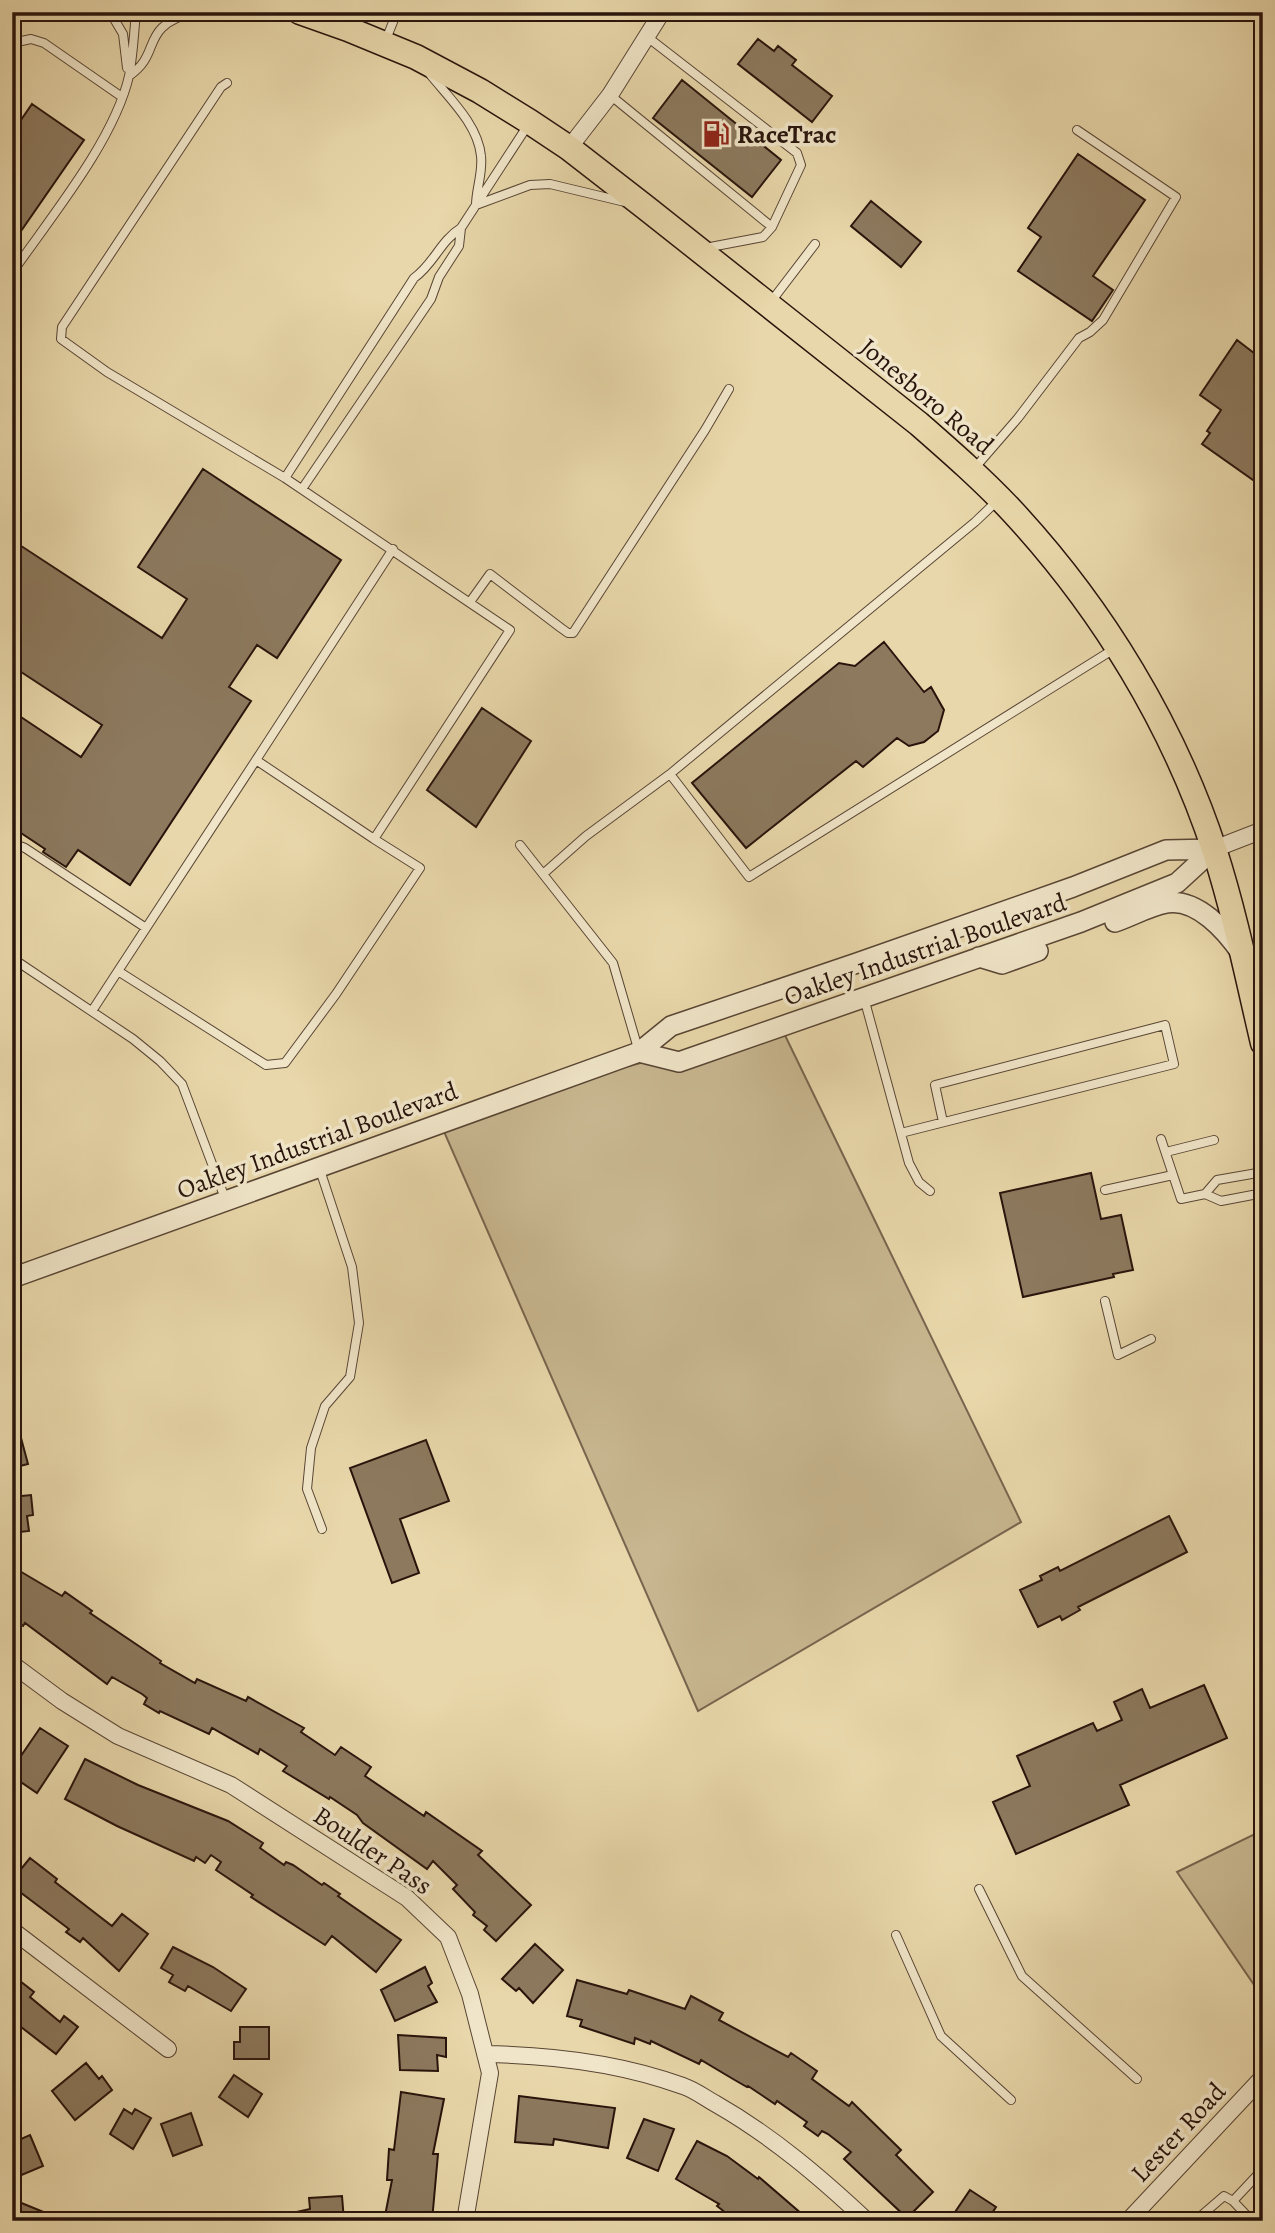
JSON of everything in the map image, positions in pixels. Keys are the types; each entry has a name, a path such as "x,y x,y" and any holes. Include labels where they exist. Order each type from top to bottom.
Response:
{"highway":[{"name":"Jonesboro Road","path":"300,12 416,57 480,91 569,148 919,424 1000,499 1074,584 1116,647 1173,748 1214,849 1259,1011 1263,1043"}],"street":[{"path":"569,148 610,95 662,12"},
{"name":"Oakley Industrial Boulevard","path":"12,1278 639,1052 671,1026 1073,887 1166,850 1214,849 1263,830"},
{"name":"Oakley Industrial Boulevard","path":"639,1052 679,1062 1082,922 1177,883 1214,849"},
{"path":"979,957 1002,964 1168,903 1196,909 1232,939 1244,956"},
{"name":"Boulder Pass","path":"12,1664 62,1701 118,1736 231,1785 407,1898 448,1937 470,1994 490,2073 466,2221"},
{"path":"12,1930 168,2049"},
{"path":"485,2054 529,2054 598,2063 685,2086 748,2122 819,2176 867,2221"},
{"name":"Lester Road","path":"1128,2221 1263,2077"}],"lane":[{"path":"110,12 123,34 129,76"},
{"path":"12,273 100,145 129,76 136,12"},
{"path":"129,76 144,62 158,30 176,18 195,12"},
{"path":"385,43 397,12"},
{"path":"646,36 797,153 801,165 772,227 764,237 699,249"},
{"path":"12,43 31,39 44,43 122,97"},
{"path":"416,57 470,124 478,141 481,170 476,205"},
{"path":"227,83 215,96 62,327 61,339 107,372 302,489 510,630 374,839"},
{"path":"610,95 772,227"},
{"path":"285,478 414,278 425,271 446,240 461,228 530,122"},
{"path":"972,471 1018,418 1079,338 1102,320 1176,197 1077,130"},
{"path":"476,205 530,185 550,184 645,207"},
{"path":"302,489 431,299 439,277 459,246 461,228"},
{"path":"769,306 815,244"},
{"path":"470,602 490,575 568,633 573,633 729,389"},
{"path":"542,874 586,836 670,774 1000,499"},
{"path":"92,1011 393,549"},
{"path":"670,774 749,877 1116,647"},
{"path":"118,971 266,1065 285,1063 329,1004 420,868 256,760"},
{"path":"12,843 25,848 146,928"},
{"path":"520,845 613,963 639,1052"},
{"path":"12,958 151,1053 182,1084 226,1201"},
{"path":"864,998 909,1163 919,1182 930,1191"},
{"path":"901,1133 1174,1064 1165,1025 935,1085 943,1122"},
{"path":"1161,1139 1181,1199 1205,1194 1221,1201 1263,1193"},
{"path":"1166,1152 1214,1140"},
{"path":"319,1167 352,1267 359,1322 349,1377 325,1406 311,1448 307,1489 322,1529"},
{"path":"1205,1194 1217,1180 1263,1172"},
{"path":"1105,1190 1173,1175"},
{"path":"1105,1301 1118,1355 1151,1339"},
{"path":"979,1889 1022,1976 1137,2079"},
{"path":"896,1936 941,2036 1011,2100"},
{"path":"1233,2201 1263,2169"},
{"path":"1195,2221 1224,2196 1233,2201 1252,2221"}],"shaded area":[{"path":"780,1025 1021,1522 698,1711 438,1118"},
{"path":"1263,1830 1263,1998 1177,1872"}],"building":[{"path":"758,39 774,51 778,46 796,60 792,65 832,96 812,122 738,64"},
{"path":"682,80 781,160 752,197 653,118"},
{"path":"32,104 84,140 12,244 12,133"},
{"path":"1078,154 1145,200 1093,276 1113,290 1092,321 1018,271 1041,237 1028,228"},
{"path":"871,201 921,242 901,267 851,226"},
{"path":"1237,340 1263,360 1263,487 1202,444 1221,410 1200,395"},
{"path":"203,469 341,560 277,658 257,645 229,687 251,701 130,885 78,850 66,867 12,827 12,711 81,757 102,725 12,666 12,540 162,638 187,599 138,567"},
{"path":"884,642 924,692 931,687 944,710 938,731 924,742 909,746 897,738 863,767 856,761 746,848 692,783 839,663 855,666"},
{"path":"482,708 531,741 476,827 427,790"},
{"path":"1091,1173 1101,1219 1121,1215 1133,1270 1113,1274 1114,1277 1023,1297 1000,1193"},
{"path":"17,1423 28,1464 12,1468 12,1424"},
{"path":"426,1440 449,1501 400,1519 419,1573 392,1583 350,1468"},
{"path":"31,1495 33,1515 27,1516 29,1531 12,1533 12,1497"},
{"path":"1169,1516 1187,1552 1078,1607 1080,1610 1062,1620 1060,1616 1038,1627 1020,1590 1042,1580 1040,1576 1058,1567 1060,1571"},
{"path":"18,1570 62,1596 65,1592 92,1611 90,1613 161,1661 160,1663 195,1683 197,1679 246,1701 248,1697 304,1728 301,1732 335,1755 341,1747 371,1767 365,1776 424,1816 426,1812 482,1851 478,1855 531,1905 496,1941 484,1930 487,1926 473,1915 475,1912 453,1889 457,1885 433,1861 427,1869 363,1823 357,1815 283,1771 287,1766 260,1749 258,1754 212,1728 209,1734 160,1711 159,1713 144,1704 147,1698 142,1694 112,1677 107,1684 25,1623 23,1626 12,1620 12,1580"},
{"path":"1204,1685 1227,1738 1120,1785 1129,1805 1016,1854 993,1802 1030,1786 1017,1756 1093,1723 1097,1731 1122,1720 1114,1702 1142,1689 1150,1708"},
{"path":"40,1728 68,1746 37,1793 12,1776 12,1769"},
{"path":"85,1759 138,1785 228,1821 263,1843 260,1848 284,1865 286,1862 293,1865 322,1885 324,1883 340,1894 338,1896 401,1940 376,1972 332,1936 325,1945 251,1897 253,1895 216,1870 221,1862 211,1855 205,1863 196,1857 194,1861 65,1799"},
{"path":"30,1858 57,1879 55,1882 112,1926 122,1914 148,1934 119,1971 83,1938 80,1942 66,1932 69,1929 12,1886 12,1880"},
{"path":"535,1944 563,1970 533,2003 519,1988 516,1991 502,1979"},
{"path":"173,1947 213,1967 246,1989 231,2011 188,1986 185,1991 169,1982 173,1975 161,1968"},
{"path":"425,1967 432,1983 428,1986 437,2002 395,2021 381,1990"},
{"path":"577,1980 627,1994 629,1990 685,2009 691,1996 723,2013 719,2020 788,2057 791,2053 817,2071 812,2079 849,2106 852,2102 901,2150 896,2155 933,2192 907,2218 844,2159 851,2152 822,2131 818,2136 804,2126 807,2122 777,2101 775,2104 701,2060 699,2064 651,2041 650,2044 635,2038 634,2044 580,2026 582,2020 567,2016"},
{"path":"20,1981 34,1992 30,1997 60,2022 64,2016 78,2027 56,2054 12,2020 12,1991"},
{"path":"240,2027 269,2027 269,2059 234,2059 234,2042 240,2042"},
{"path":"398,2035 446,2038 446,2057 437,2055 438,2071 400,2070"},
{"path":"86,2063 99,2079 102,2076 112,2090 75,2120 52,2091"},
{"path":"234,2075 262,2094 248,2117 219,2097"},
{"path":"401,2092 444,2099 433,2154 438,2154 432,2221 384,2221 392,2180 387,2180 389,2149 394,2150"},
{"path":"519,2096 615,2108 608,2148 554,2139 553,2145 515,2142"},
{"path":"124,2109 132,2114 135,2109 151,2118 133,2149 110,2134"},
{"path":"191,2113 202,2145 173,2156 161,2124"},
{"path":"644,2119 674,2129 658,2171 627,2158"},
{"path":"30,2135 43,2166 12,2179 12,2143"},
{"path":"697,2141 727,2156 758,2179 759,2177 810,2221 736,2221 717,2206 719,2204 676,2179"},
{"path":"970,2190 996,2207 987,2221 949,2221"},
{"path":"342,2196 344,2221 284,2221 283,2215 310,2209 309,2198"},
{"path":"19,2202 63,2221 21,2221 13,2218"}],"place":[{"name":"RaceTrac","path":"716,134"}]}
